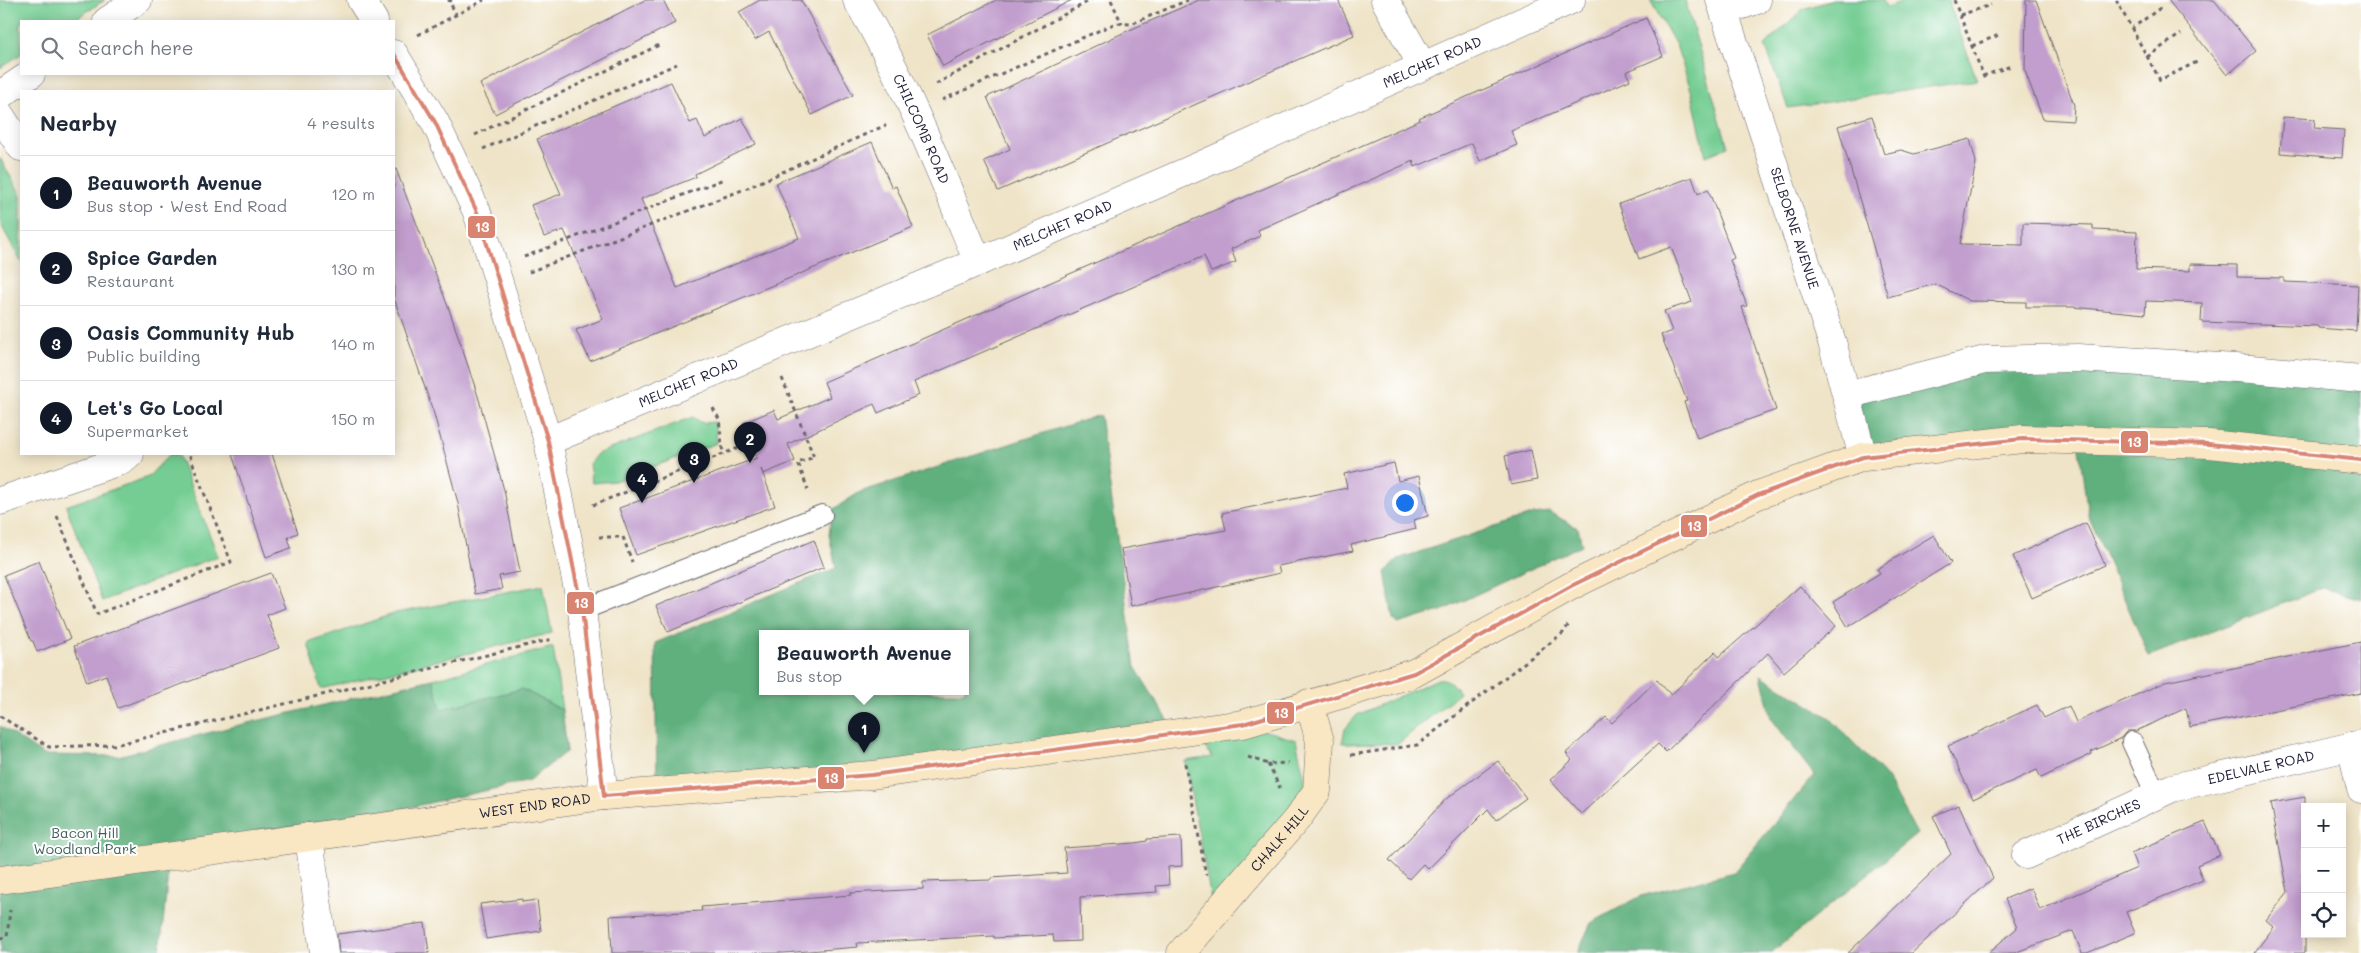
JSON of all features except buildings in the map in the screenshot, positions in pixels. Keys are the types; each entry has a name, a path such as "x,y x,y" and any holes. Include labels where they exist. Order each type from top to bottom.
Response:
{"street":[{"path":"108,20 138,0"},
{"path":"361,0 373,20"},
{"name":"CHILCOMB ROAD","path":"857,0 873,26 912,105 978,262"},
{"path":"1385,0 1422,65"},
{"name":"MELCHET ROAD","path":"548,441 978,262 1213,160 1571,0"},
{"path":"1722,6 1757,0"},
{"name":"SELBORNE AVENUE","path":"1722,6 1832,342 1864,457"},
{"path":"402,46 477,212 548,441 584,620 604,796"},
{"path":"0,95 30,75"},
{"path":"0,115 20,145"},
{"path":"1847,395 1985,360 2078,358 2251,369 2361,379"},
{"name":"WEST END ROAD","path":"0,880 604,796 872,775 1243,724 1414,673 1571,586 1758,495 1864,457 2022,439 2209,444 2361,460"},
{"path":"0,501 123,460 129,455"},
{"name":"CHALK HILL","path":"1181,953 1297,819 1318,790 1320,741 1309,703"},
{"name":"EDELVALE ROAD","path":"2164,791 2356,745 2361,789"},
{"name":"THE BIRCHES","path":"2026,856 2164,791"},
{"path":"309,837 324,953"}],"lane":[{"path":"584,620 822,515"},
{"path":"2132,742 2164,791"}],"path":[{"path":"452,0 449,1 456,14"},
{"path":"402,46 484,0"},
{"path":"498,276 745,189 912,105 1092,0"},
{"path":"1110,0 1122,24"},
{"path":"912,105 1116,23 1130,24 1188,0"},
{"path":"1954,0 1984,78 2011,66"},
{"path":"2116,0 2160,80 2197,62"},
{"path":"1960,15 1991,5"},
{"path":"2131,29 2163,6"},
{"path":"2146,57 2181,34"},
{"path":"1972,46 1999,36"},
{"path":"450,155 661,44"},
{"path":"450,155 677,64"},
{"path":"498,276 724,179"},
{"path":"782,378 814,457 798,463 810,494"},
{"path":"713,408 719,419 723,454"},
{"path":"592,514 590,506 741,447 736,432"},
{"path":"55,510 96,614 232,562 189,455"},
{"path":"597,529 599,537 623,537 634,568"},
{"path":"1319,760 1416,745 1563,633 1573,617"},
{"path":"0,716 49,747 115,745 584,620"},
{"path":"1185,761 1214,915"}],"green space":[{"path":"0,0 105,0 74,20 20,20 20,55 0,68"},
{"path":"1650,0 1685,0 1728,147 1706,156 1691,90 1676,45"},
{"path":"1833,0 1883,0 1886,7 1907,0 1948,0 1977,80 1788,108 1765,45 1803,9"},
{"path":"0,158 20,193 20,260 0,223"},
{"path":"1985,360 2361,379 2361,599 2323,588 2149,656 2088,515 2078,441 1863,457 1847,395"},
{"path":"1100,415 1135,667 1176,733 657,791 655,643 836,568 829,535 832,510 860,492"},
{"path":"693,417 702,423 715,422 717,443 615,481 592,483 589,464 597,454"},
{"path":"169,455 178,455 218,556 102,601 66,506 148,477"},
{"path":"1549,512 1578,528 1582,545 1441,611 1398,624 1393,619 1385,572 1398,559 1534,514"},
{"path":"543,585 552,633 321,689 308,643 396,613"},
{"path":"553,647 562,710 522,689 441,710 433,679"},
{"path":"1761,675 1830,718 1887,778 1917,834 1771,953 1577,953 1591,923 1641,896 1734,872 1814,775 1771,718"},
{"name":"Bacon Hill Woodland Park","path":"433,679 441,709 522,689 562,710 567,751 529,781 330,825 171,844 160,953 0,953 0,726 44,755 118,756"},
{"path":"1438,679 1450,682 1459,693 1398,744 1342,743 1345,729 1357,715"},
{"path":"1243,724 1296,740 1306,784 1297,819 1211,899 1185,761 1213,757 1190,731"}],"transit line":[{"name":"13","path":"395,56 435,122 477,212 548,441 582,610 604,796"},
{"name":"13","path":"604,796 872,775 1243,724 1414,673 1571,586 1758,495 1863,457 2022,439 2209,444 2361,460"}],"place":[{"name":"Spice Garden","path":"750,463"},
{"name":"Oasis Community Hub","path":"694,483"},
{"name":"Let's Go Local","path":"642,503"},
{"name":"Beauworth Avenue","path":"864,753"}]}
